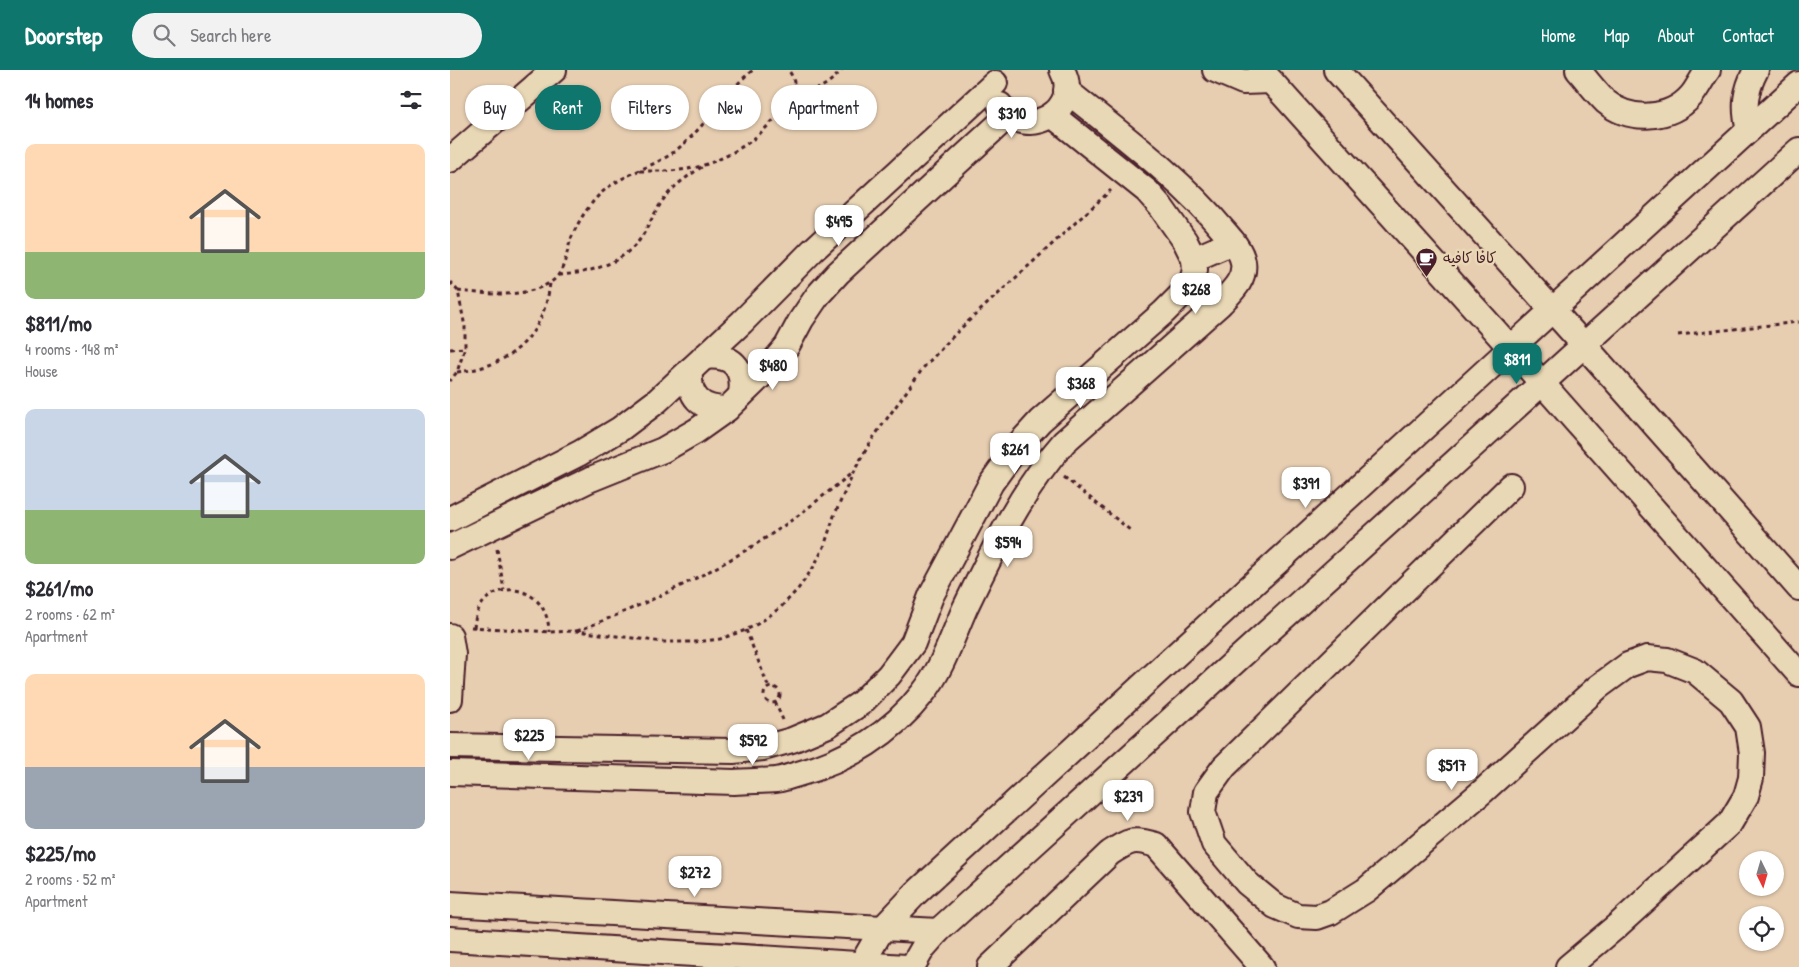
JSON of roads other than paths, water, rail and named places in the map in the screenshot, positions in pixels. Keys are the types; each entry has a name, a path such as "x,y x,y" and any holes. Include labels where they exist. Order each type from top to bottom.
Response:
{"street":[{"path":"450,160 554,70"},
{"path":"1215,70 1243,82 1266,76 1511,348 1799,674"},
{"path":"1336,70 1584,345 1799,588"},
{"path":"1578,70 1607,103 1627,114 1650,117 1672,110 1690,97 1708,70"},
{"path":"1749,130 1745,114 1745,98 1749,83 1756,70"},
{"path":"995,76 996,95 1001,106 1009,115 1019,121 1030,122 1042,121 1059,108 1064,100 1065,76"},
{"path":"458,516 580,453 620,429 656,401 742,322 813,250 888,181 995,76"},
{"path":"450,768 510,775 734,782 777,780 820,769 859,750 894,725 924,693 946,656 964,610 1020,501 1046,463 1064,442 1220,304 1236,288 1241,280 1243,261 1233,242 1183,186 1065,76"},
{"path":"860,966 882,928 916,893 1799,84"},
{"path":"450,547 591,479 663,450 696,431 734,402 765,372 787,346 801,320 818,295 838,273 1009,115"},
{"path":"450,746 733,751 763,748 792,740 828,724 861,702 889,675 913,643 931,596 991,483 1020,443 1040,421 1164,312 1186,290 1192,281 1195,270 1194,260 1185,241 1161,206 1147,191 1052,115"},
{"path":"912,967 924,948 938,932 1799,150"},
{"path":"888,181 910,207"},
{"path":"1194,260 1233,242"},
{"path":"813,250 838,273"},
{"path":"1186,290 1220,304"},
{"path":"1164,312 1189,331"},
{"path":"717,355 730,360 739,370 743,382 734,402 714,409 702,404 693,395 689,383 697,363 717,355"},
{"path":"1082,384 1106,406"},
{"path":"580,453 591,479"},
{"path":"991,483 1020,501"},
{"path":"1510,486 1224,767 1206,792 1202,812 1214,844 1247,883 1275,906 1298,916 1317,917 1331,912 1366,890 1483,791 1598,687 1628,665 1647,658 1667,660 1695,671 1732,701 1748,727 1752,753 1751,778 1746,796 1730,823 1618,925 1568,967"},
{"path":"458,516 484,530"},
{"path":"931,596 964,610"},
{"path":"450,699 453,654 458,632"},
{"path":"510,747 510,775"},
{"path":"606,749 606,778"},
{"path":"733,751 734,782"},
{"path":"990,967 1110,853 1126,842 1140,840 1156,845 1262,967"},
{"path":"450,904 938,932"},
{"path":"450,939 860,966 906,967"}],"place":[{"name":"كافا كافيه","path":"1427,277"}]}
